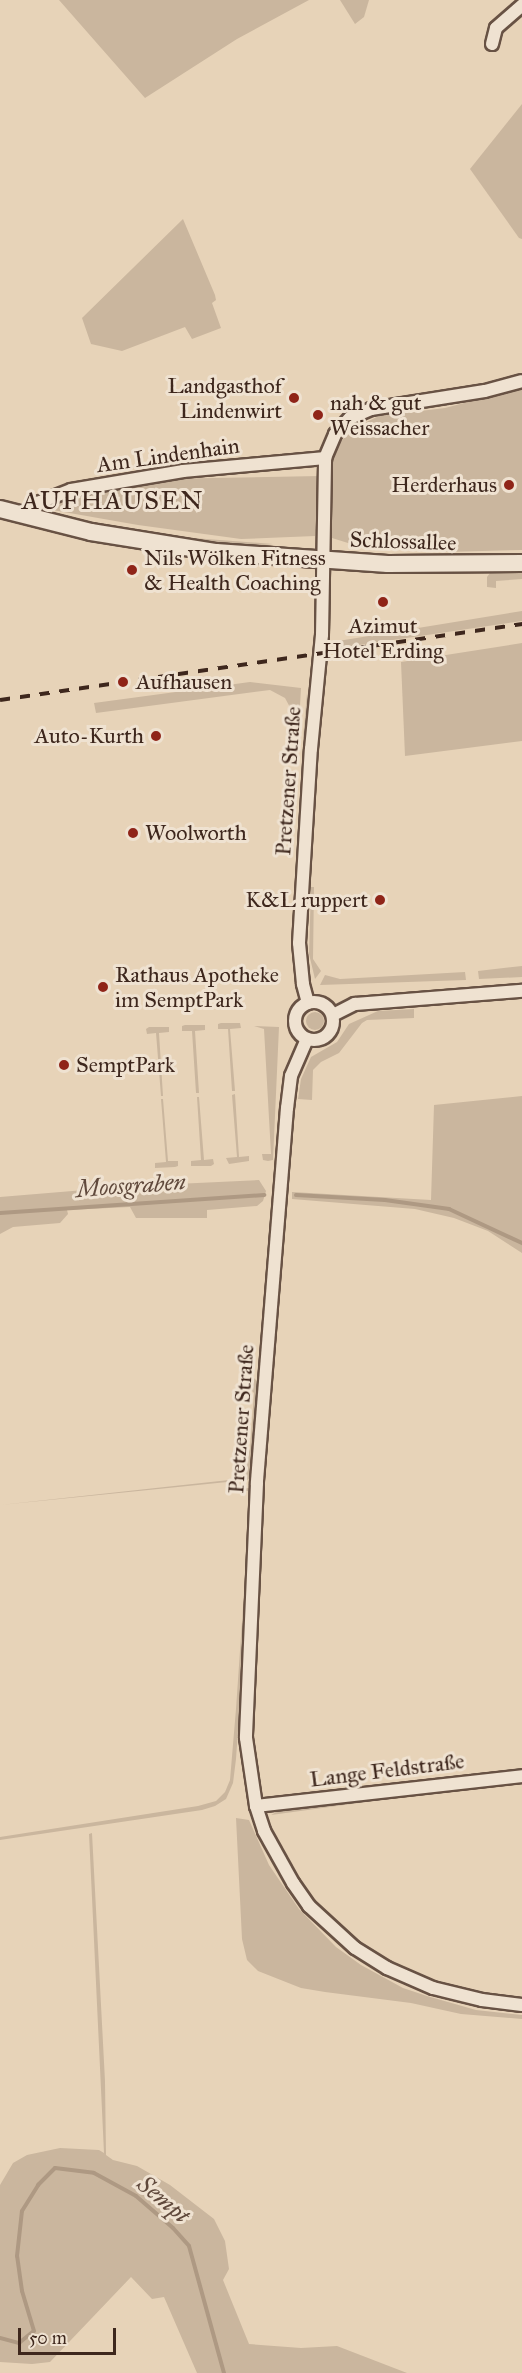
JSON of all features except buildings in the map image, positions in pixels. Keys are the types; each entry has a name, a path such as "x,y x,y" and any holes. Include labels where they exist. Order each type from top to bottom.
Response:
{"main road":[{"name":"Schlossallee","path":"0,509 91,532 216,552 325,561 435,565 522,563"}],"street":[{"path":"492,44 496,28 522,5"},
{"path":"325,561 325,458 335,434 350,418 371,409 485,391 522,381"},
{"name":"Am Lindenhain","path":"23,515 39,502 71,490 183,471 325,458"},
{"name":"Pretzener Straße","path":"308,1004 303,984 299,943 315,695 322,634 325,561"},
{"path":"333,1016 355,1004 522,992"},
{"path":"308,1004 325,1005 333,1016 333,1024 327,1036 319,1040 307,1039 298,1030 296,1019 300,1010 308,1004"},
{"name":"Pretzener Straße","path":"307,1039 291,1076 287,1108 257,1483 246,1738 256,1806 264,1831 293,1883 309,1906 355,1948 387,1968 433,1988 482,2000 522,2005"},
{"name":"Lange Feldstraße","path":"256,1806 522,1776"}],"shaded area":[{"path":"59,0 309,0 237,39 145,98"},
{"path":"340,0 369,0 364,17 355,24"},
{"path":"522,104 522,239 519,238 470,169"},
{"path":"183,219 215,295 216,300 212,303 221,328 192,339 185,327 122,351 91,344 82,318"},
{"path":"522,388 522,550 445,552 348,543 332,538 331,463 339,444 352,429 379,416 445,408"},
{"path":"320,476 319,514 315,536 241,539 138,525 41,508 75,494 156,479"},
{"path":"52,515 167,536 273,544 245,547 167,540 116,532"},
{"path":"522,571 522,579 496,581 496,588 487,587 487,577 490,573"},
{"path":"522,611 522,621 332,649 332,642"},
{"path":"522,643 522,741 405,756 401,662"},
{"path":"250,682 301,688 298,743 291,743 292,711 285,698 270,690 96,713 94,703"},
{"path":"307,693 309,699 305,741 303,738"},
{"path":"311,887 314,887 313,959 321,971 315,979 309,954"},
{"path":"522,966 522,977 479,979 478,971"},
{"path":"465,972 466,980 320,985 325,975 340,979"},
{"path":"414,1009 414,1018 367,1020 362,1023 339,1053 321,1062 313,1070 312,1100 298,1099 301,1079 311,1057 337,1042 349,1024 378,1011"},
{"path":"315,1012 321,1015 324,1021 321,1027 315,1030 309,1027 306,1021 309,1015"},
{"path":"240,1023 241,1028 230,1029 235,1091 232,1091 228,1029 218,1029 218,1024"},
{"path":"205,1025 205,1030 195,1031 199,1093 196,1093 192,1031 182,1031 182,1026"},
{"path":"254,1026 279,1027 273,1160 268,1161 263,1160 262,1154 271,1154 264,1029"},
{"path":"169,1027 169,1032 159,1033 163,1096 161,1096 156,1033 147,1034 146,1029"},
{"path":"235,1094 239,1157 249,1156 249,1161 229,1164 226,1158 237,1157 232,1095"},
{"path":"522,1096 522,1253 488,1231 454,1218 415,1209 292,1199 292,1192 431,1200 434,1105"},
{"path":"197,1097 199,1097 204,1160 213,1159 214,1164 211,1166 191,1166 191,1161 201,1160"},
{"path":"161,1099 163,1099 168,1161 178,1161 178,1166 175,1167 155,1168 155,1163 166,1162"},
{"path":"259,1180 266,1191 263,1201 257,1206 207,1210 207,1218 136,1218 130,1207 67,1210 68,1214 60,1223 13,1227 0,1234 0,1197 133,1186"},
{"path":"246,1370 259,1383 251,1477 247,1480 0,1505 229,1480 242,1469 250,1449 254,1393 250,1389 250,1377"},
{"path":"251,1488 249,1575 236,1759 233,1783 226,1799 202,1810 0,1840 0,1837 198,1806 216,1801 225,1792 230,1780 250,1505 248,1491 225,1489"},
{"path":"498,1783 522,1785 498,1784 271,1815 280,1810"},
{"path":"236,1818 249,1820 269,1865 299,1909 336,1947 361,1965 403,1988 476,2010 522,2015 522,2019 461,2014 411,2003 301,1988 258,1971 247,1960 242,1939"},
{"path":"92,1833 105,2081 106,2155 113,2160 137,2166 170,2185 214,2219 225,2241 229,2269 223,2280 249,2344 301,2348 337,2346 407,2373 197,2373 164,2297 152,2299 131,2277 50,2362 32,2364 0,2362 0,2185 13,2163 27,2155 60,2148 99,2150 104,2153 89,1834"}],"waterway":[{"name":"Moosgraben","path":"0,1213 264,1195"},
{"name":"Moosgraben","path":"296,1195 385,1200 449,1209 522,1243"},
{"name":"Sempt","path":"0,2338 19,2343 34,2331 22,2291 17,2256 22,2211 38,2185 55,2168 94,2173 136,2196 173,2228 189,2246 224,2373"}],"railway":[{"path":"0,700 522,624"}],"place":[{"name":"Landgasthof Lindenwirt","path":"294,398"},
{"name":"nah & gut Weissacher","path":"318,415"},
{"name":"Herderhaus","path":"509,485"},
{"name":"Nils Wölken Fitness & Health Coaching","path":"132,570"},
{"name":"Azimut Hotel Erding","path":"383,602"},
{"name":"Aufhausen","path":"123,682"},
{"name":"Auto-Kurth","path":"156,736"},
{"name":"Woolworth","path":"133,833"},
{"name":"K&L ruppert","path":"380,900"},
{"name":"Rathaus Apotheke im SemptPark","path":"103,987"},
{"name":"SemptPark","path":"64,1065"}],"district":[{"name":"AUFHAUSEN","path":"113,501"}]}
